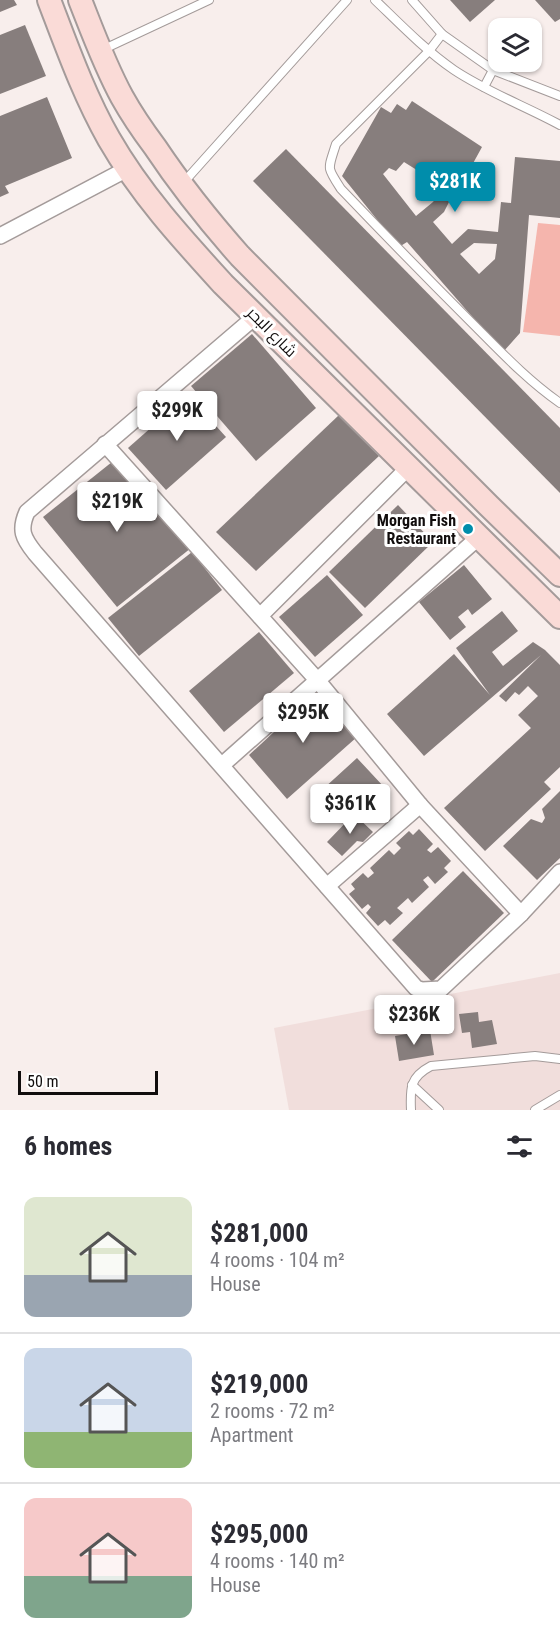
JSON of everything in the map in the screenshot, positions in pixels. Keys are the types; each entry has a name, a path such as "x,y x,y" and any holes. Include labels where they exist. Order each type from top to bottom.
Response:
{"main road":[{"name":"شارع البحر","path":"49,0 94,112 127,169 180,237 377,438 560,618"},
{"name":"شارع البحر","path":"80,0 100,51 134,118 181,185 240,256 560,575"},
{"path":"338,398 360,375"},
{"path":"377,438 397,414"}],"street":[{"path":"0,236 127,169"},
{"path":"256,316 27,512 22,529 24,537 35,553 417,987 422,990 441,989 521,914 560,872"},
{"path":"105,444 318,681 420,805 521,914"},
{"path":"260,616 408,468"},
{"path":"222,765 479,537"},
{"path":"327,886 420,805"}],"lane":[{"path":"100,51 209,0"},
{"path":"375,0 429,51 455,71 560,125"},
{"path":"412,0 442,34 488,66"},
{"path":"181,185 342,1"},
{"path":"442,34 429,51 336,144 329,171 341,189 432,283 517,368 560,403"},
{"path":"484,87 492,72"},
{"path":"498,72 560,96"},
{"path":"411,1110 411,1086 421,1071 431,1066 535,1056 560,1059"},
{"path":"411,1086 439,1110"},
{"path":"535,1110 560,1095"}],"shaded area":[{"path":"538,223 560,225 560,336 523,332"},
{"path":"560,973 560,1110 289,1110 274,1028"}],"building":[{"path":"0,0 14,0 17,5 0,12"},
{"path":"450,0 495,0 470,22"},
{"path":"535,0 560,0 560,19 555,22"},
{"path":"25,25 46,76 0,94 0,35"},
{"path":"47,97 72,158 5,186 9,193 0,197 0,116"},
{"path":"412,101 482,147 460,187 450,180 444,187 404,162 396,171 389,168 383,174 416,216 433,202 442,190 452,196 444,212 433,222 452,244 468,229 498,232 501,202 511,203 515,157 560,161 560,218 529,215 520,333 503,352 407,242 399,247 342,176 381,107 391,113 397,104 406,110","holes":["474,243 497,244 495,259 479,274 460,254"]},
{"path":"286,149 560,428 560,493 253,181"},
{"path":"252,334 316,408 256,461 191,386"},
{"path":"188,395 226,437 166,490 128,448"},
{"path":"339,415 379,456 256,571 216,532"},
{"path":"117,458 191,548 117,607 43,517"},
{"path":"398,505 433,542 365,608 329,572"},
{"path":"192,552 222,590 139,656 108,618"},
{"path":"464,565 492,599 472,615 468,609 458,617 466,627 450,640 419,602"},
{"path":"327,575 363,615 315,657 279,617"},
{"path":"502,611 518,631 492,652 503,666 533,642 560,665 560,767 544,782 551,789 485,851 444,808 531,728 518,715 538,696 528,686 519,695 515,692 506,702 499,696 541,655 424,756 387,714 454,654 490,695 456,648"},
{"path":"259,632 294,673 224,732 189,691"},
{"path":"316,690 357,737 287,799 249,755 275,731 272,728"},
{"path":"357,758 384,787 362,807 357,801 345,812 323,789"},
{"path":"560,791 560,858 537,880 503,846 531,819 542,823 545,818 542,809"},
{"path":"354,814 373,832 363,842 357,841 342,856 327,842"},
{"path":"419,829 433,844 427,850 431,853 438,847 451,861 444,868 448,872 435,884 428,876 423,880 429,887 412,903 408,898 397,908 403,913 390,925 385,920 378,926 366,913 371,907 368,904 362,909 349,894 355,889 351,884 363,873 368,878 374,873 370,868 389,850 394,855 401,848 396,843 409,831 413,835"},
{"path":"463,871 504,913 432,982 392,940"},
{"path":"478,1012 479,1022 492,1020 497,1044 472,1048 470,1032 462,1033 459,1014"},
{"path":"430,1030 434,1055 399,1061 395,1036"}],"place":[{"name":"Morgan Fish Restaurant","path":"468,529"}]}
